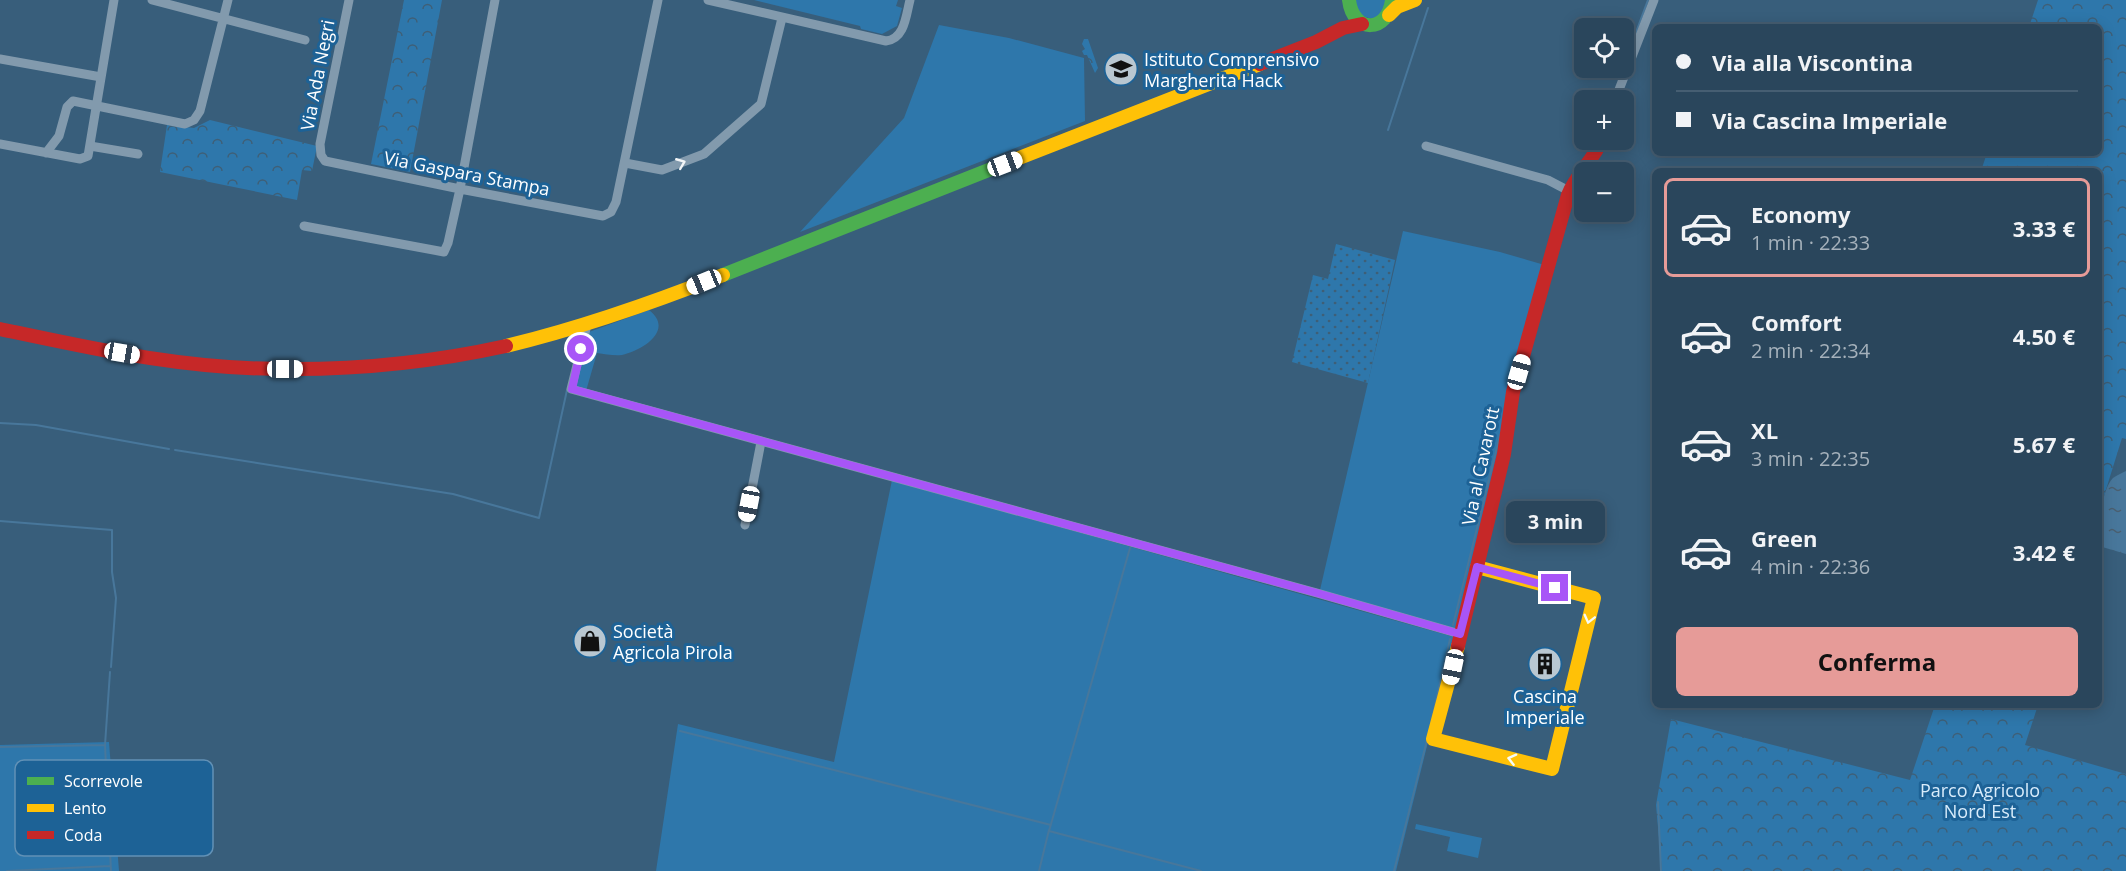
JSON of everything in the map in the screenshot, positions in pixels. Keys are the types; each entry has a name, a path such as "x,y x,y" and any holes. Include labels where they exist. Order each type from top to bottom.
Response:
{"main road":[{"path":"1389,15 1392,0"},
{"path":"0,329 108,351 172,361 237,367 304,369 373,366 448,357 527,341 587,325 660,300 1316,42 1346,27 1377,24 1397,7 1415,0"},
{"path":"1349,2 1353,17 1362,24"},
{"path":"1316,42 1340,20 1349,2"},
{"name":"Via al Cavarott","path":"1477,567 1594,598 1552,769 1433,739 1504,454 1513,392 1569,191 1598,150"}],"street":[{"path":"0,144 80,159 87,158 114,0"},
{"path":"152,0 305,40"},
{"path":"46,153 59,136 69,103 77,101 185,124 194,120 199,114 222,0"},
{"path":"220,17 228,0"},
{"name":"Via Ada Negri","path":"321,156 320,144 349,0"},
{"path":"304,226 444,252 460,189 495,0"},
{"path":"658,0 625,163 662,170 704,154 761,104 782,18"},
{"path":"708,0 880,40 892,40 897,37 903,28 910,0"},
{"path":"1619,90 1654,0"},
{"path":"0,59 101,77"},
{"path":"90,146 138,154"},
{"path":"1426,146 1548,180 1569,191"},
{"name":"Via Gaspara Stampa","path":"321,156 330,164 597,215 609,214 616,205 625,163"},
{"path":"587,325 572,389 1460,634"},
{"path":"745,525 761,442"}],"green space":[{"path":"404,0 442,0 410,172 371,164"},
{"path":"754,0 898,0 896,6 902,8 897,26 882,34 861,29 860,26"},
{"path":"1355,0 1385,0 1385,6 1377,17 1369,18 1358,11"},
{"path":"2038,0 2126,0 2126,439 2122,438 2102,502 2102,168 1982,168 1986,156 2102,156 2102,24 2030,24"},
{"path":"939,25 1009,38 1084,58 1085,121 800,232 904,118"},
{"path":"1084,39 1088,39 1098,68 1095,73 1087,55 1084,55 1082,51 1085,49 1082,44"},
{"path":"210,120 317,146 312,171 302,170 297,200 160,172 167,125 194,128"},
{"path":"1403,231 1500,252 1548,266 1456,629 1320,590"},
{"path":"1336,244 1395,260 1368,383 1292,362 1313,275 1328,279"},
{"path":"649,310 659,325 653,338 630,353 613,355 597,353 586,391 573,388 589,332"},
{"path":"892,480 1454,637 1396,871 656,871 678,724 834,762"},
{"name":"Parco Agricolo Nord Est","path":"1934,708 2037,708 2025,745 2126,774 2126,871 1662,871 1656,805 1671,719 1910,780"},
{"path":"109,742 110,760 15,760 15,856 118,856 119,871 0,871 0,745"},
{"path":"1416,824 1482,838 1478,858 1447,851 1450,837 1415,829"}],"water":[{"path":"2126,471 2126,554 2102,547 2102,506 2113,478"}],"waterway":[{"path":"1634,38 1648,0"},
{"path":"1388,130 1428,8"},
{"path":"175,450 453,494 539,518 567,390"},
{"path":"0,423 36,425 169,449"},
{"path":"1453,625 1500,435"},
{"path":"0,521 112,530 112,572 116,598 111,667"},
{"path":"1130,548 1049,831 1201,871"},
{"path":"1431,723 1450,639"},
{"path":"106,760 110,672"},
{"path":"680,731 1051,825"},
{"path":"1394,871 1427,740"},
{"path":"0,747 105,745"},
{"path":"1658,802 1661,871"},
{"path":"1039,871 1049,830"},
{"path":"110,856 111,871"},
{"path":"7,871 110,866"}],"traffic: fast":[{"path":"1349,0 1357,19 1363,24 1370,25 1384,19 1392,0"},
{"path":"723,275 1014,160"}],"traffic: slow":[{"path":"1389,15 1397,7 1415,0"},
{"path":"1014,160 1260,64"},
{"path":"506,346 616,314 723,275"},
{"path":"1458,646 1433,739 1552,769 1594,598 1477,567"}],"traffic: jam":[{"path":"1260,64 1316,42 1343,28 1362,24"},
{"path":"1458,646 1504,454 1513,392 1568,195 1596,150"},
{"path":"0,329 143,357 200,365 264,369 334,368 403,363 506,346"}],"place":[{"name":"Istituto Comprensivo Margherita Hack","path":"1121,69"},
{"name":"Società Agricola Pirola","path":"590,641"},
{"name":"Cascina Imperiale","path":"1545,664"}],"route":[{"path":"581,349 572,389 1460,634 1477,567 1555,588"}]}
